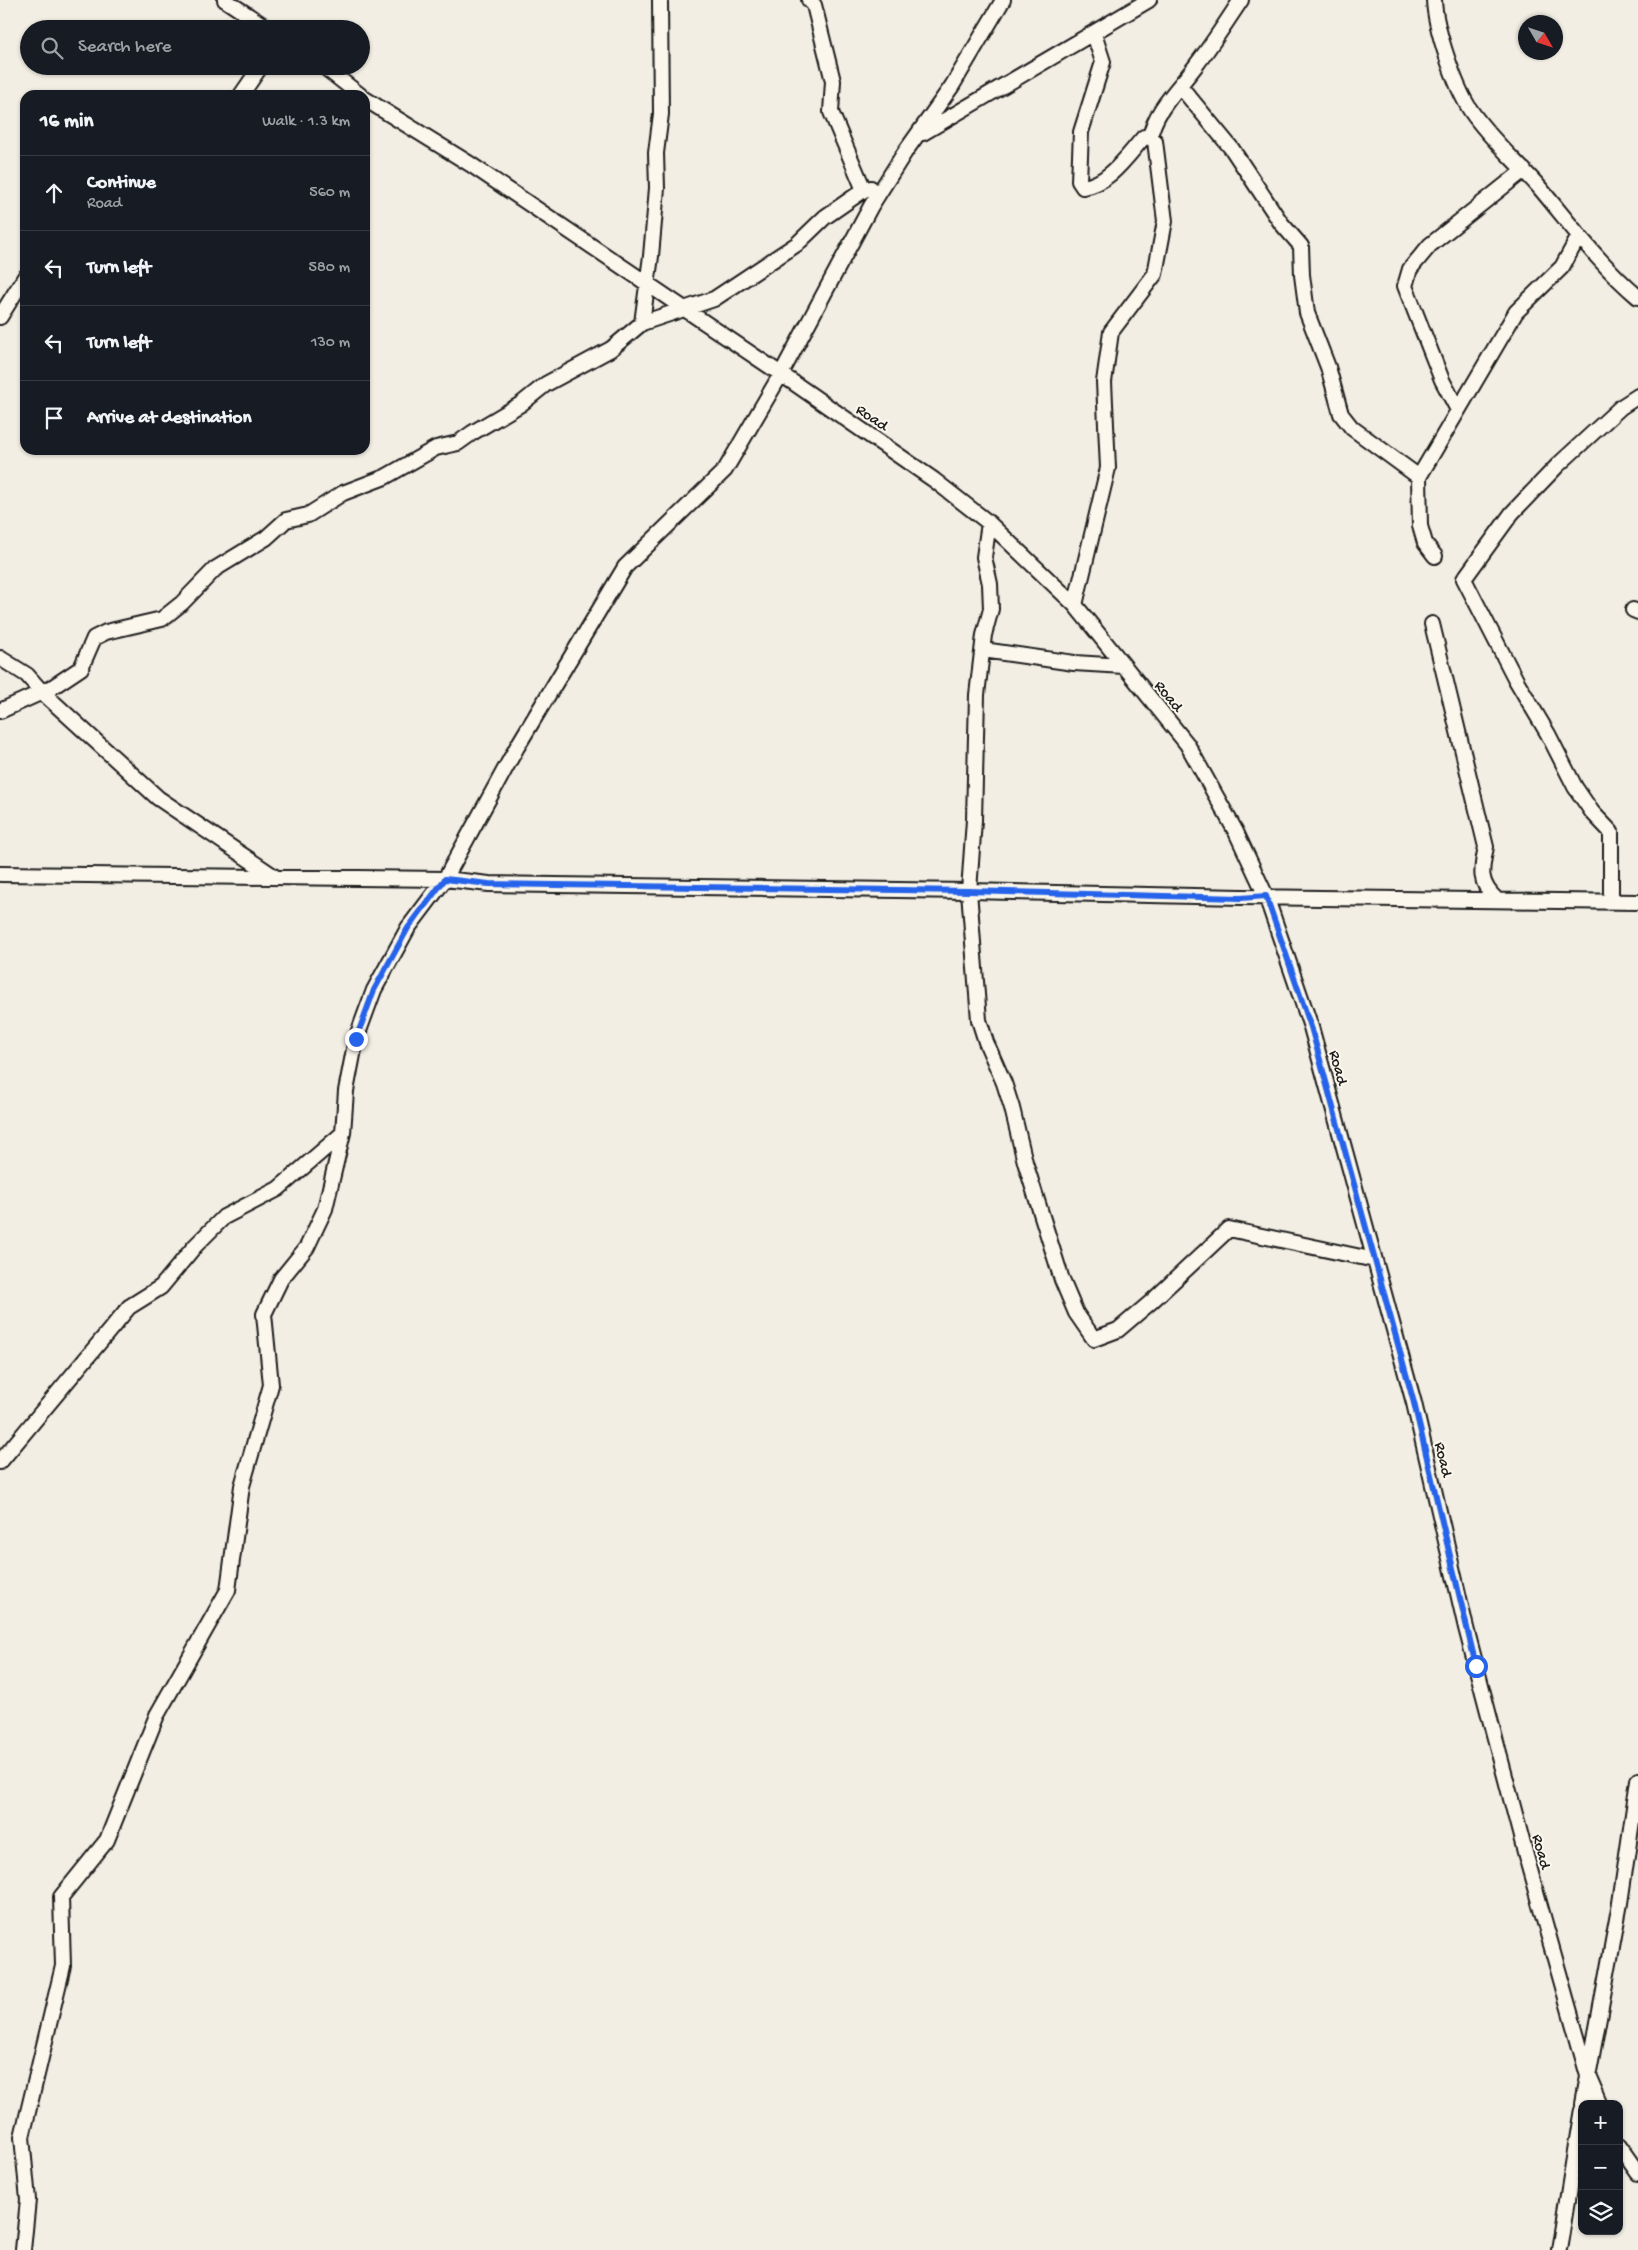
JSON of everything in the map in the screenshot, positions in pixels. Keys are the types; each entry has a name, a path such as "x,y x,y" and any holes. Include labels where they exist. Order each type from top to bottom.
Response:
{"street":[{"path":"225,0 255,20"},
{"path":"642,323 648,285 657,188 656,153 661,114 660,0"},
{"path":"809,0 814,5 833,81 831,112 864,190"},
{"path":"23,2250 28,2200 22,2137 63,1966 61,1897 107,1840 157,1715 228,1590 242,1486 271,1385 264,1314 281,1279 307,1247 321,1217 343,1133 346,1091 356,1039 374,990 408,928 445,879 517,747 625,567 725,470 781,374 884,185 952,86 1003,0"},
{"path":"918,136 1149,0"},
{"path":"1150,138 1152,125 1242,0"},
{"path":"1434,0 1436,17 1445,48 1464,99 1484,128 1524,170 1616,279 1638,297"},
{"path":"1075,605 1108,468 1104,382 1111,332 1155,274 1165,221 1155,142 1150,138 1144,137 1113,172 1093,186 1083,188 1079,181 1081,132 1103,62 1094,34"},
{"path":"244,90 255,75"},
{"path":"334,75 354,90"},
{"path":"1180,86 1232,149 1281,223 1301,246 1302,275 1307,313 1328,367 1341,414 1352,428 1419,477"},
{"name":"Road","path":"370,102 470,164 781,374 934,480 989,523 1075,605 1187,744 1236,832 1266,896 1311,1027 1414,1403 1466,1628 1489,1714 1588,2076 1598,2100"},
{"path":"1458,410 1442,380 1405,286 1410,269 1430,245 1524,170"},
{"path":"0,711 42,692 81,668 94,638 106,632 162,619 182,604 215,569 266,538 286,520 308,515 343,493 385,478 436,448 458,443 521,404 546,384 611,349 642,323 714,299 797,244 825,217 864,190 884,185"},
{"path":"1435,556 1425,543 1420,526 1419,477 1516,312 1562,267 1579,236"},
{"path":"0,317 20,285"},
{"path":"1610,901 1611,832 1592,812 1575,787 1548,734 1516,680 1464,579 1512,513 1565,458 1621,407 1638,396"},
{"path":"989,523 984,557 990,584 991,608 984,635 977,695 975,812 969,891 977,974 979,1020 986,1042 1004,1083 1047,1237 1076,1313 1094,1340 1118,1330 1229,1229 1375,1260"},
{"path":"1432,624 1486,847 1481,870 1484,883 1486,890 1497,900"},
{"path":"983,650 1074,663 1124,666"},
{"path":"0,658 27,675 42,692 158,798 275,877"},
{"path":"0,874 445,879 489,884 969,891 1241,898 1266,896 1638,902"},
{"path":"0,1462 129,1307 161,1288 194,1246 224,1217 278,1188 343,1133"},
{"path":"1584,2100 1620,1902 1638,1780"},
{"path":"1559,2250 1578,2134"},
{"path":"1623,2152 1638,2173"}],"route":[{"path":"356,1039 374,990 408,928 445,879 489,884 969,891 1241,898 1266,896 1311,1027 1414,1403 1476,1666"}]}
